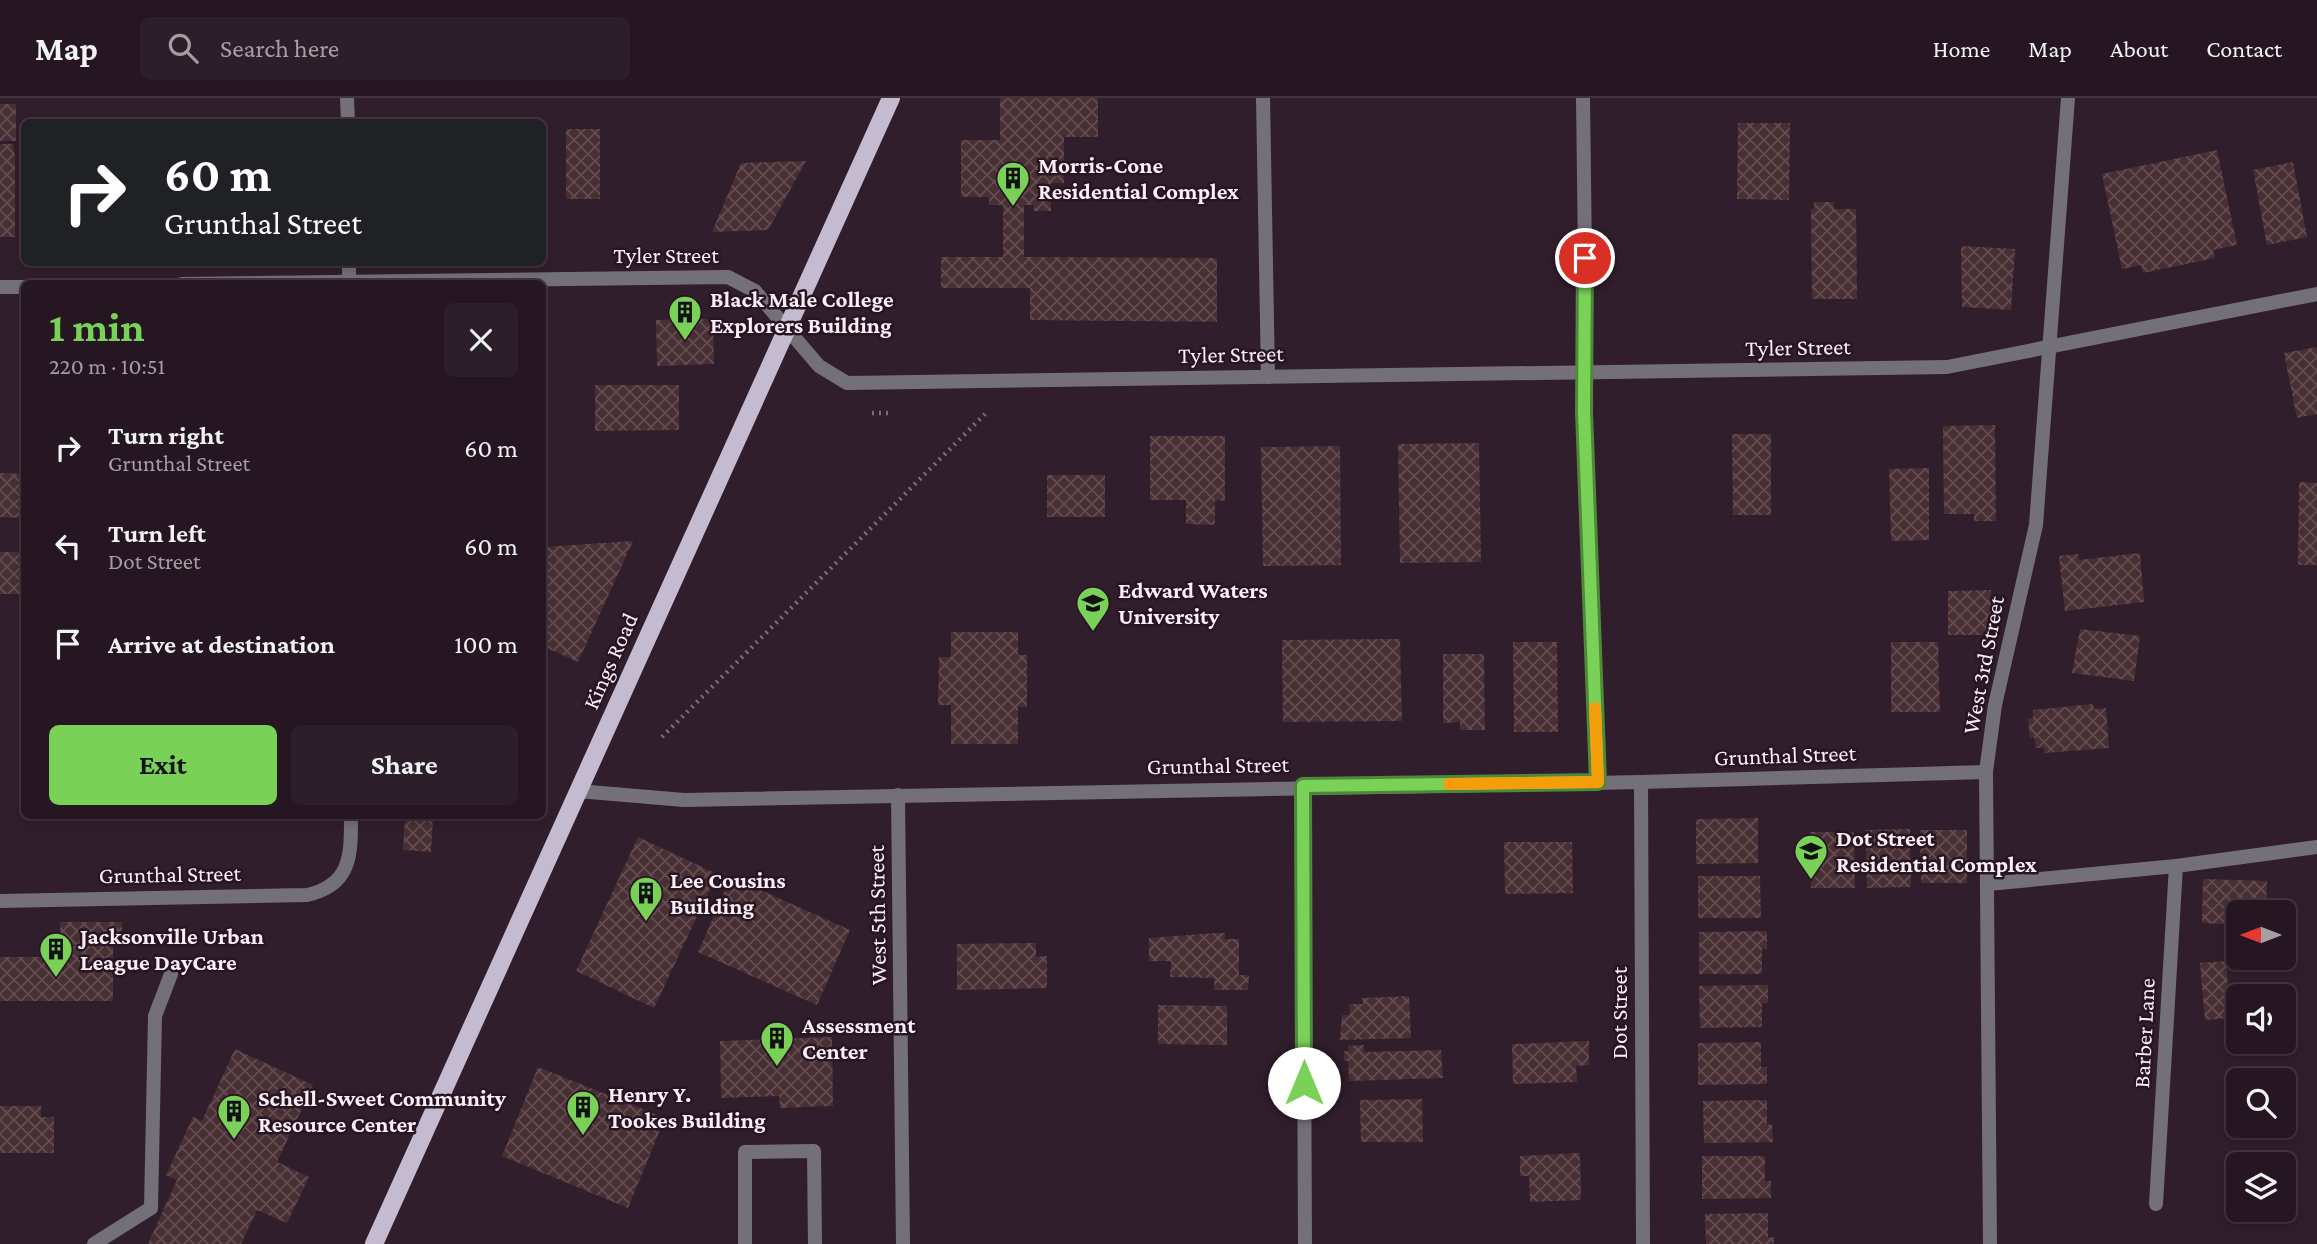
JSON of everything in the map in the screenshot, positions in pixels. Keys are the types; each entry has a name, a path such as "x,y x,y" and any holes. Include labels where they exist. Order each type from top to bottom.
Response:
{"main road":[{"name":"Kings Road","path":"374,1244 891,98"}],"street":[{"path":"348,98 348,119"},
{"path":"1263,98 1268,377"},
{"path":"1583,98 1585,373 1598,782"},
{"name":"West 3rd Street","path":"1990,1244 1986,772 1995,705 2036,525 2068,98"},
{"name":"Tyler Street","path":"501,280 729,277 755,291 818,366 847,383 1947,367 2317,294"},
{"path":"0,287 21,286"},
{"name":"Grunthal Street","path":"578,791 684,800 1303,786 1641,782 1986,772"},
{"name":"Dot Street","path":"1641,782 1643,1244"},
{"path":"1303,786 1305,1244"},
{"name":"West 5th Street","path":"898,795 903,1244"},
{"name":"Grunthal Street","path":"0,901 307,895 323,891 338,880 351,849 351,819"},
{"path":"1988,884 2176,866 2317,847"},
{"name":"Barber Lane","path":"2156,1204 2176,866"},
{"path":"94,1244 151,1208 155,1016 171,974"},
{"path":"745,1244 746,1152 814,1151 815,1244"}],"path":[{"path":"872,413 893,413"},
{"path":"662,737 985,414"}],"building":[{"name":"Morris-Cone Residential Complex","path":"1000,98 1098,98 1098,137 1064,137 1064,183 1051,183 1051,211 1034,211 1034,205 1024,205 1024,257 1217,258 1217,322 1030,320 1030,288 941,288 941,257 1003,257 1003,205 989,205 989,197 961,197 961,140 1000,140"},
{"path":"0,104 16,104 16,141 0,141"},
{"path":"1738,123 1790,123 1789,200 1737,199"},
{"path":"566,129 600,129 600,199 566,199"},
{"path":"0,144 13,144 15,237 0,237"},
{"path":"2217,150 2237,245 2213,250 2215,258 2143,273 2141,265 2122,269 2102,174"},
{"path":"806,161 768,230 712,232 741,163"},
{"path":"2293,162 2307,237 2267,245 2253,170"},
{"path":"1814,202 1834,202 1834,209 1856,209 1857,299 1812,299 1811,209 1814,209"},
{"path":"1961,246 2015,249 2011,310 1962,307"},
{"name":"Black Male College Explorers Building","path":"713,319 714,364 657,366 656,320"},
{"path":"2317,347 2317,414 2297,418 2284,353"},
{"path":"595,385 679,385 679,430 595,431"},
{"path":"1995,425 1996,521 1974,521 1974,514 1944,514 1943,426"},
{"path":"1732,434 1771,434 1771,515 1733,515"},
{"path":"1150,436 1225,436 1225,501 1215,500 1215,525 1186,524 1186,500 1150,500"},
{"path":"1479,443 1481,562 1400,563 1398,444"},
{"path":"1340,446 1341,565 1263,566 1261,447"},
{"path":"1929,468 1929,540 1891,541 1889,469"},
{"path":"0,473 21,474 21,518 0,517"},
{"path":"1047,475 1105,475 1105,517 1047,517"},
{"path":"2299,482 2317,483 2317,565 2298,565"},
{"path":"633,541 578,662 546,648 546,547"},
{"path":"0,552 21,552 21,594 0,594"},
{"path":"2140,553 2144,602 2065,611 2059,556 2078,554 2079,560"},
{"path":"1991,590 1991,635 1948,635 1948,591"},
{"path":"2080,629 2140,636 2134,681 2072,673"},
{"path":"951,632 1018,632 1018,655 1027,655 1027,707 1018,707 1018,744 951,744 951,705 938,705 939,657 951,657"},
{"path":"1400,639 1402,721 1283,722 1282,640"},
{"path":"1513,642 1557,642 1558,732 1514,732"},
{"path":"1891,642 1938,642 1940,712 1891,712"},
{"path":"1443,654 1484,654 1485,730 1460,730 1460,722 1443,723"},
{"path":"2093,704 2094,709 2106,708 2109,748 2044,753 2044,748 2036,748 2034,737 2030,738 2028,719 2033,718 2033,710"},
{"path":"1758,818 1758,863 1696,864 1696,819"},
{"path":"405,819 433,819 431,852 403,850"},
{"path":"1910,829 1911,887 1867,888 1866,830"},
{"path":"1920,830 1967,830 1967,883 1921,883"},
{"path":"1810,832 1854,832 1855,888 1811,888"},
{"name":"Lee Cousins Building","path":"638,837 717,874 654,1008 576,971"},
{"path":"1504,842 1572,842 1573,893 1505,894"},
{"path":"1698,876 1760,876 1761,918 1698,918"},
{"path":"731,877 850,930 817,1005 698,952"},
{"path":"2203,879 2267,881 2266,900 2226,900 2226,924 2202,923"},
{"name":"Jacksonville Urban League DayCare","path":"60,922 122,922 122,946 113,946 113,1001 0,1001 0,957 60,957"},
{"path":"1767,931 1767,949 1762,949 1762,974 1699,974 1699,932"},
{"path":"1225,933 1225,939 1239,939 1239,975 1249,975 1248,990 1214,990 1214,978 1170,977 1171,961 1149,961 1149,938"},
{"path":"1036,943 1036,957 1047,956 1047,988 957,990 957,944"},
{"path":"2226,961 2226,1018 2205,1020 2200,963"},
{"path":"1768,985 1768,1003 1762,1003 1762,1027 1700,1028 1699,986"},
{"path":"1409,996 1411,1038 1340,1040 1342,1015 1350,1015 1349,1004 1363,1004 1362,998"},
{"path":"1158,1005 1227,1006 1227,1045 1158,1044"},
{"name":"Assessment Center","path":"832,1037 833,1106 780,1108 779,1096 721,1098 720,1041"},
{"path":"1589,1041 1589,1065 1576,1066 1577,1082 1513,1084 1512,1044"},
{"path":"1761,1042 1761,1067 1767,1067 1767,1084 1698,1085 1698,1043"},
{"path":"1364,1045 1364,1052 1441,1050 1443,1078 1349,1081 1348,1061 1344,1061 1344,1051 1349,1051 1348,1046"},
{"name":"Schell-Sweet Community Resource Center","path":"235,1049 313,1085 277,1162 309,1177 287,1223 257,1210 241,1244 148,1244 177,1180 166,1175 193,1117 202,1121"},
{"name":"Henry Y. Tookes Building","path":"538,1067 665,1118 628,1208 502,1156"},
{"path":"1422,1099 1423,1142 1361,1142 1360,1100"},
{"path":"1767,1100 1767,1125 1772,1124 1773,1142 1704,1143 1703,1101"},
{"path":"0,1106 41,1106 41,1117 54,1117 54,1153 0,1153"},
{"path":"1580,1153 1581,1200 1530,1202 1529,1176 1520,1176 1520,1156"},
{"path":"1702,1156 1765,1156 1765,1181 1771,1181 1771,1198 1702,1199"},
{"path":"1768,1213 1768,1238 1774,1237 1774,1244 1706,1244 1705,1214"}],"slow traffic":[{"path":"1449,784 1598,782 1595,708"}],"place":[{"name":"Morris-Cone Residential Complex","path":"1013,208"},
{"name":"Black Male College Explorers Building","path":"685,342"},
{"name":"Edward Waters University","path":"1093,633"},
{"name":"Dot Street Residential Complex","path":"1811,881"},
{"name":"Lee Cousins Building","path":"646,923"},
{"name":"Jacksonville Urban League DayCare","path":"56,979"},
{"name":"Assessment Center","path":"777,1068"},
{"name":"Henry Y. Tookes Building","path":"583,1137"},
{"name":"Schell-Sweet Community Resource Center","path":"234,1141"}],"route":[{"path":"1304,1083 1303,786 1598,782 1584,412 1585,258"}]}
